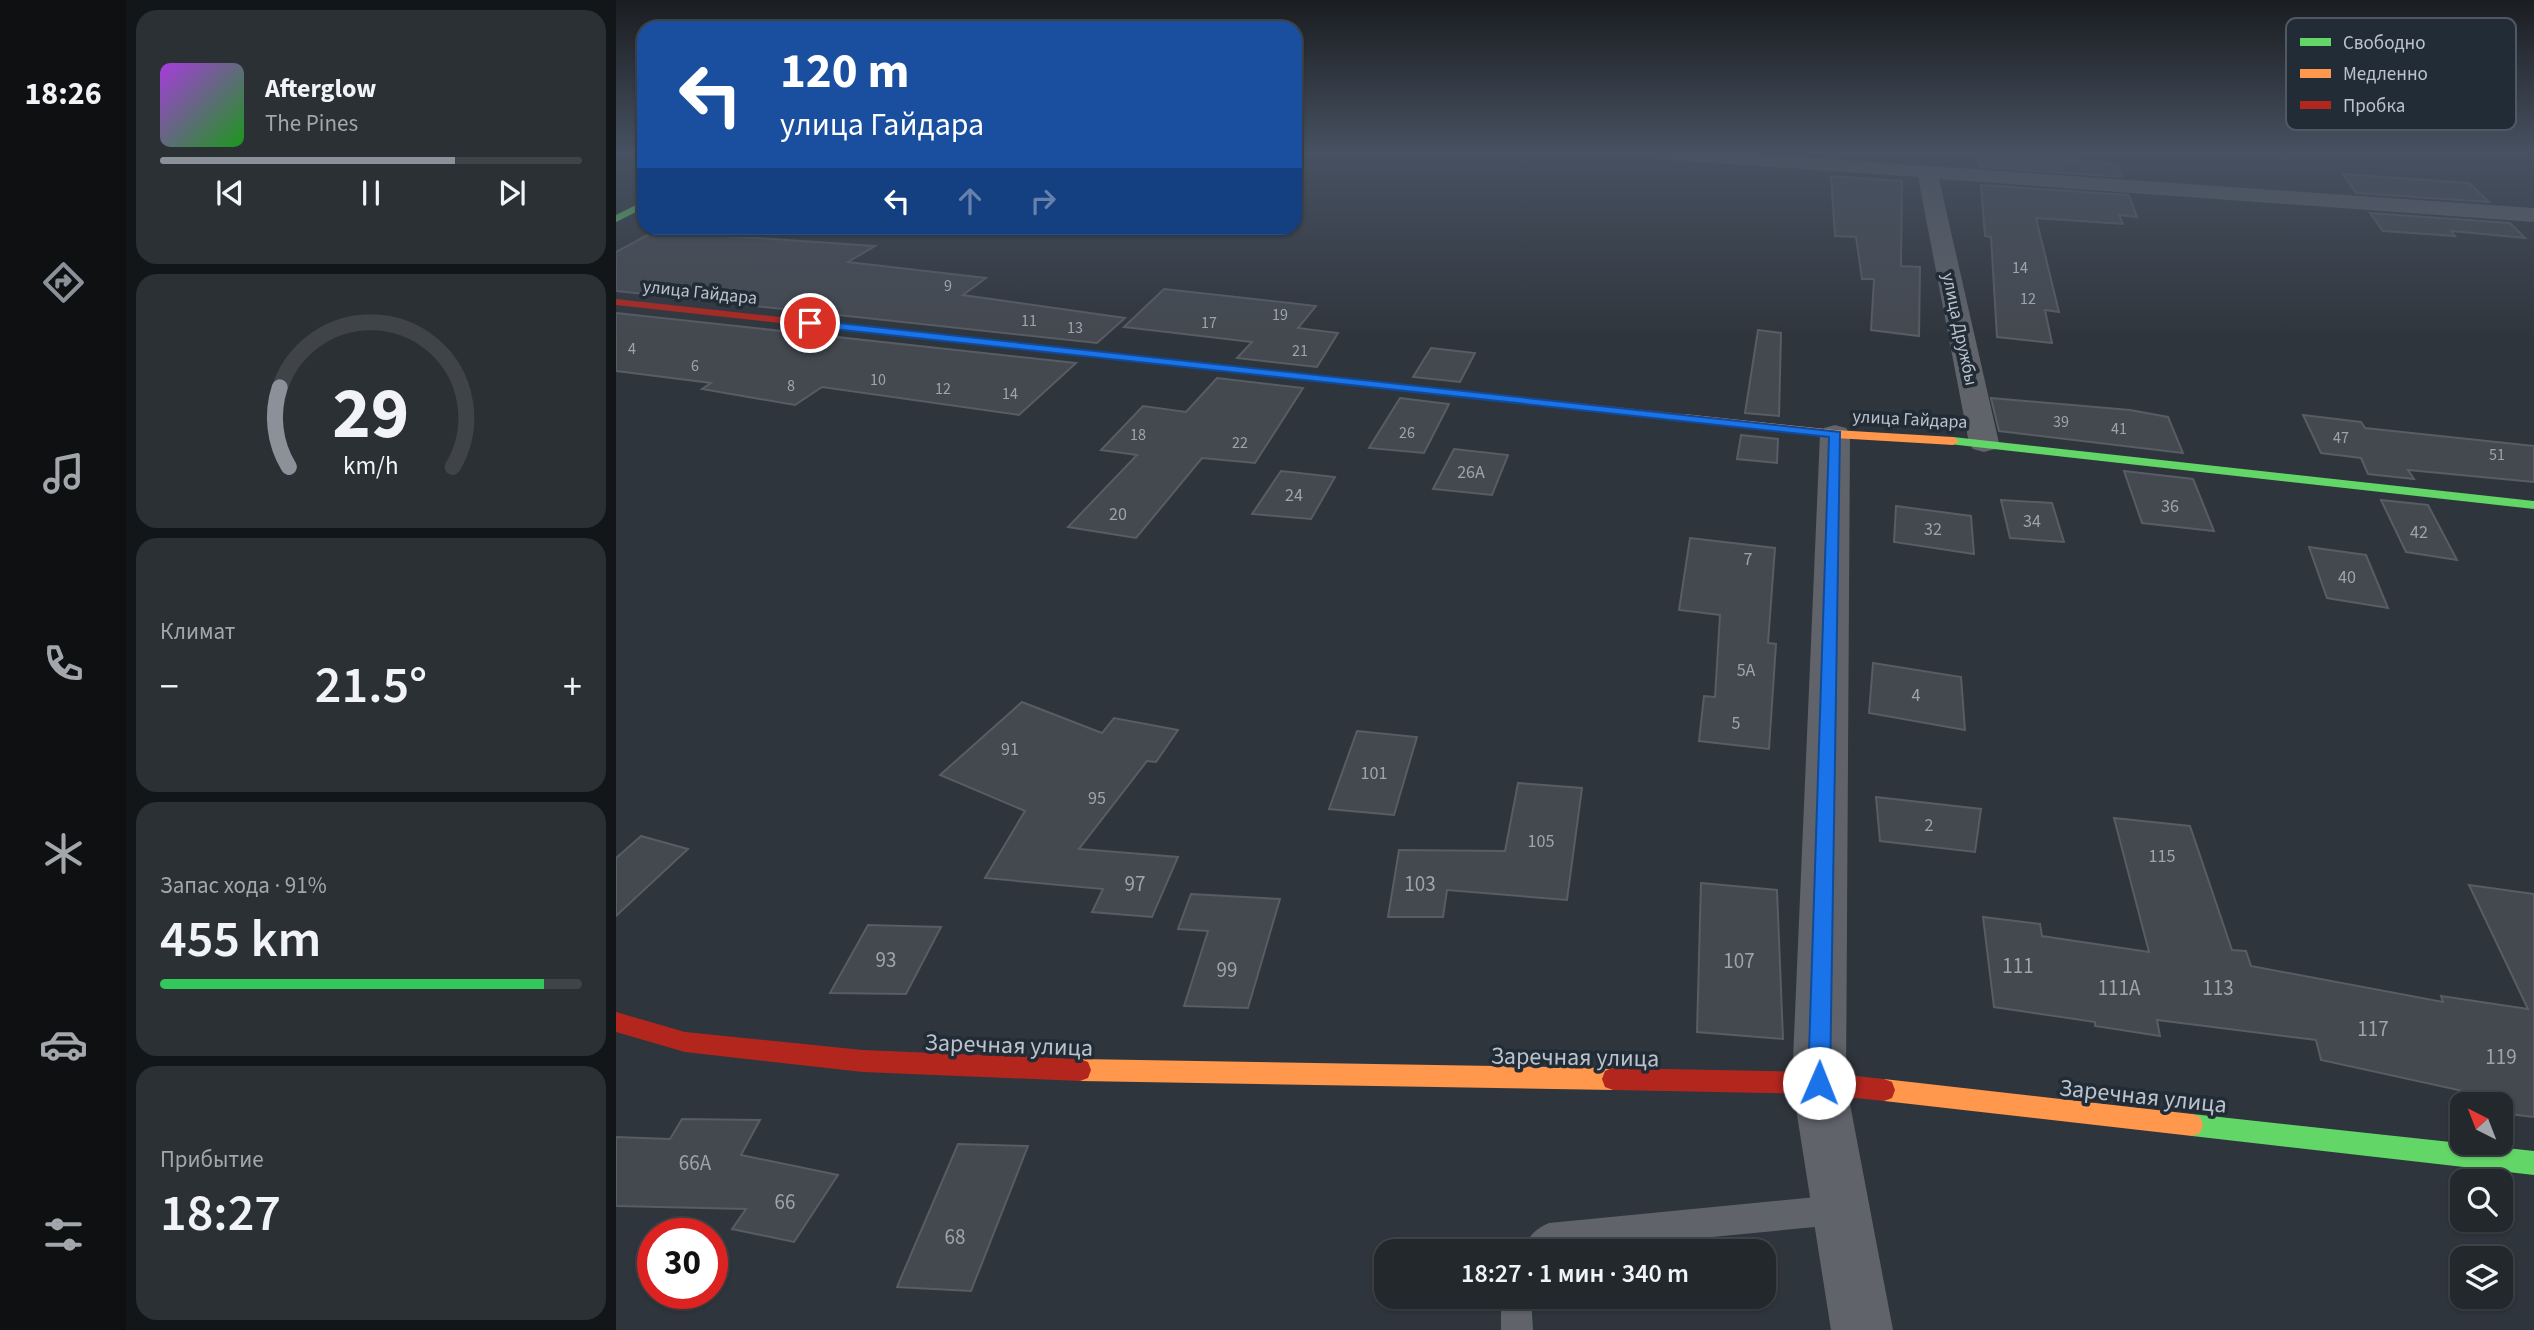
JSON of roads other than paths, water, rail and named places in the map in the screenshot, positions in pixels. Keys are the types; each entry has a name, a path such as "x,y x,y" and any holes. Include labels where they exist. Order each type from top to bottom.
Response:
{"street":[{"name":"улица Дружбы","path":"1937,215 1984,443"},
{"name":"улица Гайдара","path":"616,302 1835,434 1984,443 2534,505"},
{"path":"1835,434 1819,1083 1862,1330"},
{"name":"Заречная улица","path":"616,1022 685,1042 863,1061 1008,1069 1819,1083 2534,1163"}],"lane":[{"path":"1548,1239 1841,1209"},
{"path":"1517,1309 1517,1330"}]}
